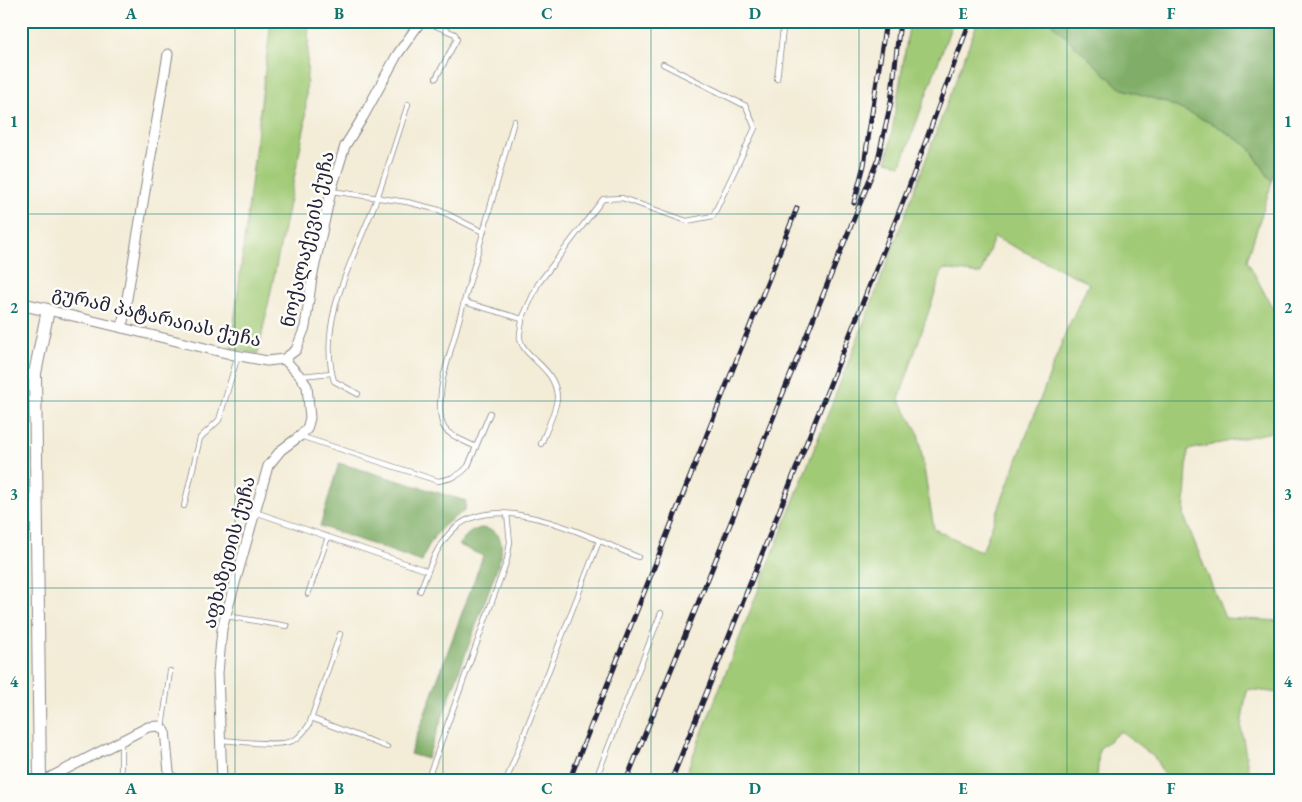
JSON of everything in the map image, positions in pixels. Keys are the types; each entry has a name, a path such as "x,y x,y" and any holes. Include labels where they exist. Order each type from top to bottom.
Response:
{"street":[{"name":"ნოქალაქევის ქუჩა","path":"284,359 296,350 305,327 312,278 331,191 345,146 364,117 397,55 422,21"},
{"path":"122,328 168,54"},
{"name":"გურამ პატარაიას ქუჩა","path":"21,304 238,355 267,361 284,359"},
{"path":"48,310 36,373 42,781 148,727 159,726 165,731 169,772 173,781"},
{"name":"აფხაზეთის ქუჩა","path":"222,781 218,673 222,629 268,466 281,450 307,429 310,418 308,386 284,359"},
{"path":"21,377 36,373"}],"lane":[{"path":"422,21 455,34 457,39 436,78"},
{"path":"675,21 685,26 687,21"},
{"path":"777,79 784,21"},
{"path":"541,444 558,397 551,376 524,349 520,338 522,319 538,284 557,256 603,199 622,198 687,221 713,216 755,128 746,106 663,64"},
{"path":"358,394 334,381 330,367 330,342 338,295 377,198 408,104"},
{"path":"476,447 445,429 441,408 443,378 514,122"},
{"path":"331,191 439,210 483,232"},
{"path":"464,302 522,319"},
{"path":"184,506 200,438 219,420 238,355"},
{"path":"300,376 332,373"},
{"path":"300,436 438,481 449,480 463,472 468,466 490,413"},
{"path":"255,512 428,571"},
{"path":"427,781 507,560 510,542 507,514"},
{"path":"420,591 435,553 450,532 480,515 507,514 547,520 638,557"},
{"path":"308,594 328,537"},
{"path":"506,781 599,542"},
{"path":"595,781 661,613"},
{"path":"226,616 287,626"},
{"path":"221,740 279,744 292,741 309,725 340,634"},
{"path":"162,728 170,671"},
{"path":"311,718 387,747"},
{"path":"120,781 121,741"}],"green space":[{"path":"271,21 309,21 305,125 258,354 231,349"},
{"path":"910,21 953,21 901,165 887,161"},
{"path":"978,21 1049,21 1120,88 1165,102 1215,125 1249,147 1272,182 1247,260 1281,324 1281,430 1188,450 1184,516 1225,618 1281,621 1281,691 1279,693 1247,689 1241,727 1249,774 1247,781 1167,781 1155,758 1121,731 1099,749 1097,781 683,781 876,292","holes":["994,237 1089,283 1067,329 982,552 934,529 918,432 899,399 943,269 981,274"]},
{"path":"1049,21 1281,21 1281,160 1278,161 1272,182 1249,147 1215,125 1165,102 1120,88"},
{"path":"339,463 466,501 465,511 457,515 438,532 428,546 422,562 320,526"},
{"path":"481,528 493,531 499,536 501,557 427,759 410,754 483,556 459,545 468,534"}],"railway":[{"path":"854,203 864,165 886,21"},
{"path":"626,781 878,159 891,102 900,21"},
{"path":"671,781 907,192 970,21"},
{"path":"569,781 797,208"}]}
